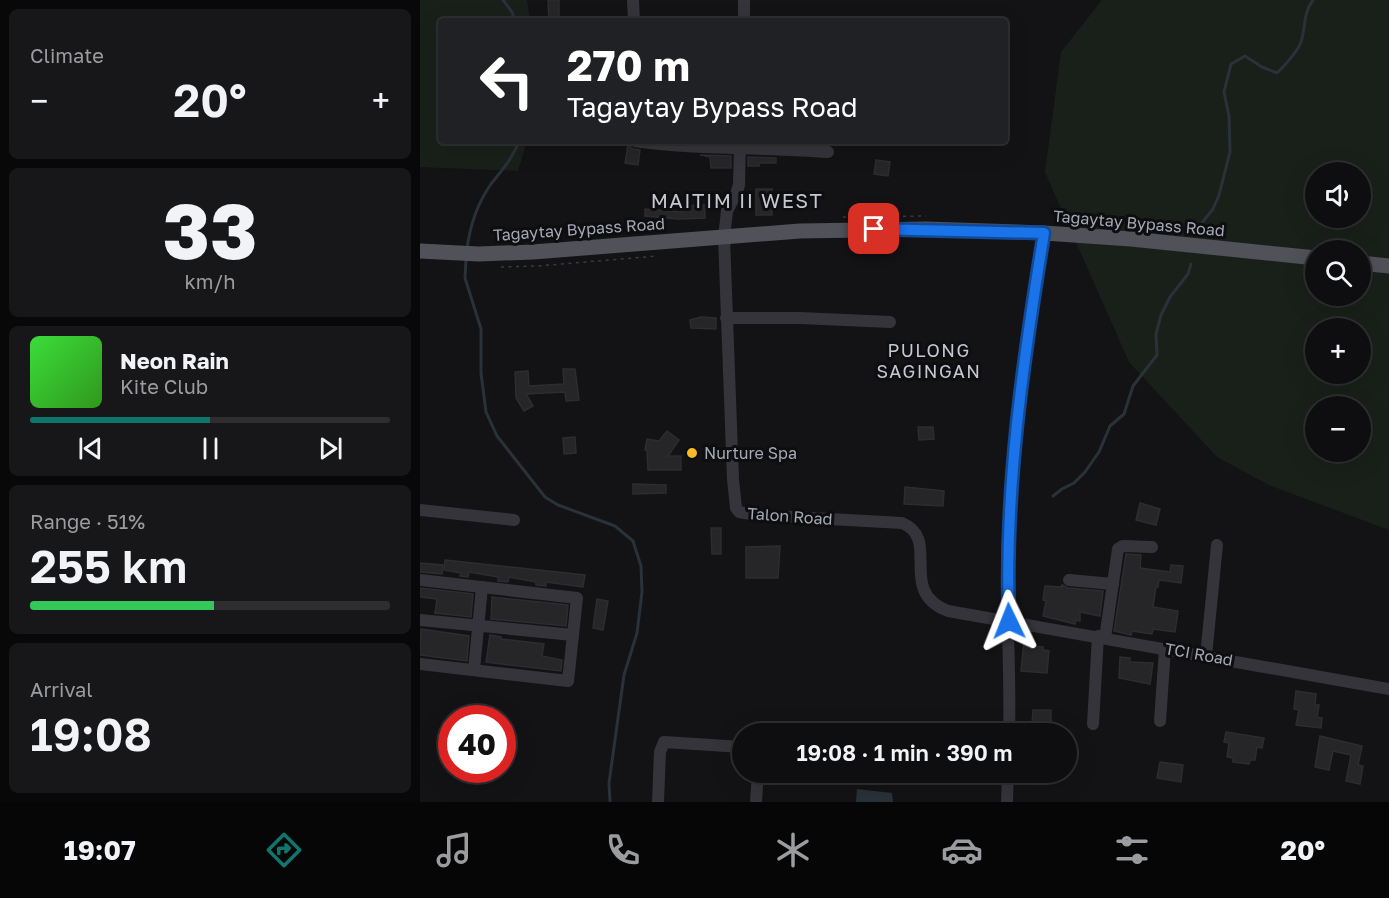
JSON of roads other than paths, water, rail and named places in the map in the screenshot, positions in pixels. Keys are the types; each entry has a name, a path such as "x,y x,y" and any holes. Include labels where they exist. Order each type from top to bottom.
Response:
{"main road":[{"name":"Tagaytay Bypass Road","path":"428,253 533,252 800,231 874,229 1044,233 1131,239 1305,257"},
{"path":"1371,264 1389,266"}],"street":[{"path":"633,0 634,18"},
{"path":"744,0 744,18"},
{"path":"659,144 740,144 828,152"},
{"name":"Talon Road","path":"740,144 739,184 727,211 724,237 736,508 739,512 758,515 902,523 912,527 919,541 924,591 935,606 948,611 1009,621"},
{"path":"1009,723 1007,569 1012,482 1044,233"},
{"path":"726,318 800,318 890,322"},
{"path":"420,510 514,520"},
{"path":"1206,656 1217,545"},
{"path":"1093,724 1101,637 1118,549 1123,546 1152,547"},
{"path":"420,580 577,598 568,681 420,664"},
{"path":"1070,580 1113,584"},
{"path":"474,670 482,587"},
{"path":"420,620 573,635"},
{"name":"TCI Road","path":"1009,621 1389,689"},
{"path":"1160,721 1165,649"},
{"path":"658,802 660,752 664,742 732,746"},
{"path":"756,802 757,783"},
{"path":"1007,802 1008,783"}],"waterway":[{"path":"503,0 514,18"},
{"path":"1199,230 1219,195 1230,152 1229,116 1224,92 1231,64 1245,56 1277,73 1299,46 1308,10 1313,0"},
{"path":"467,249 478,207 518,144"},
{"path":"466,259 465,278 481,329 481,373 486,412 497,436 545,497 558,505 615,526 633,541 641,566 642,592 637,633 624,675 609,783 610,802"},
{"path":"1053,496 1074,483 1085,472 1099,452 1110,426 1124,414 1133,386 1157,355 1156,334 1161,315 1170,297 1188,274 1191,264"}],"place":[{"name":"Nurture Spa","path":"692,453"}],"district":[{"name":"MAITIM II WEST","path":"737,201"},
{"name":"PULONG SAGINGAN","path":"929,361"}]}
